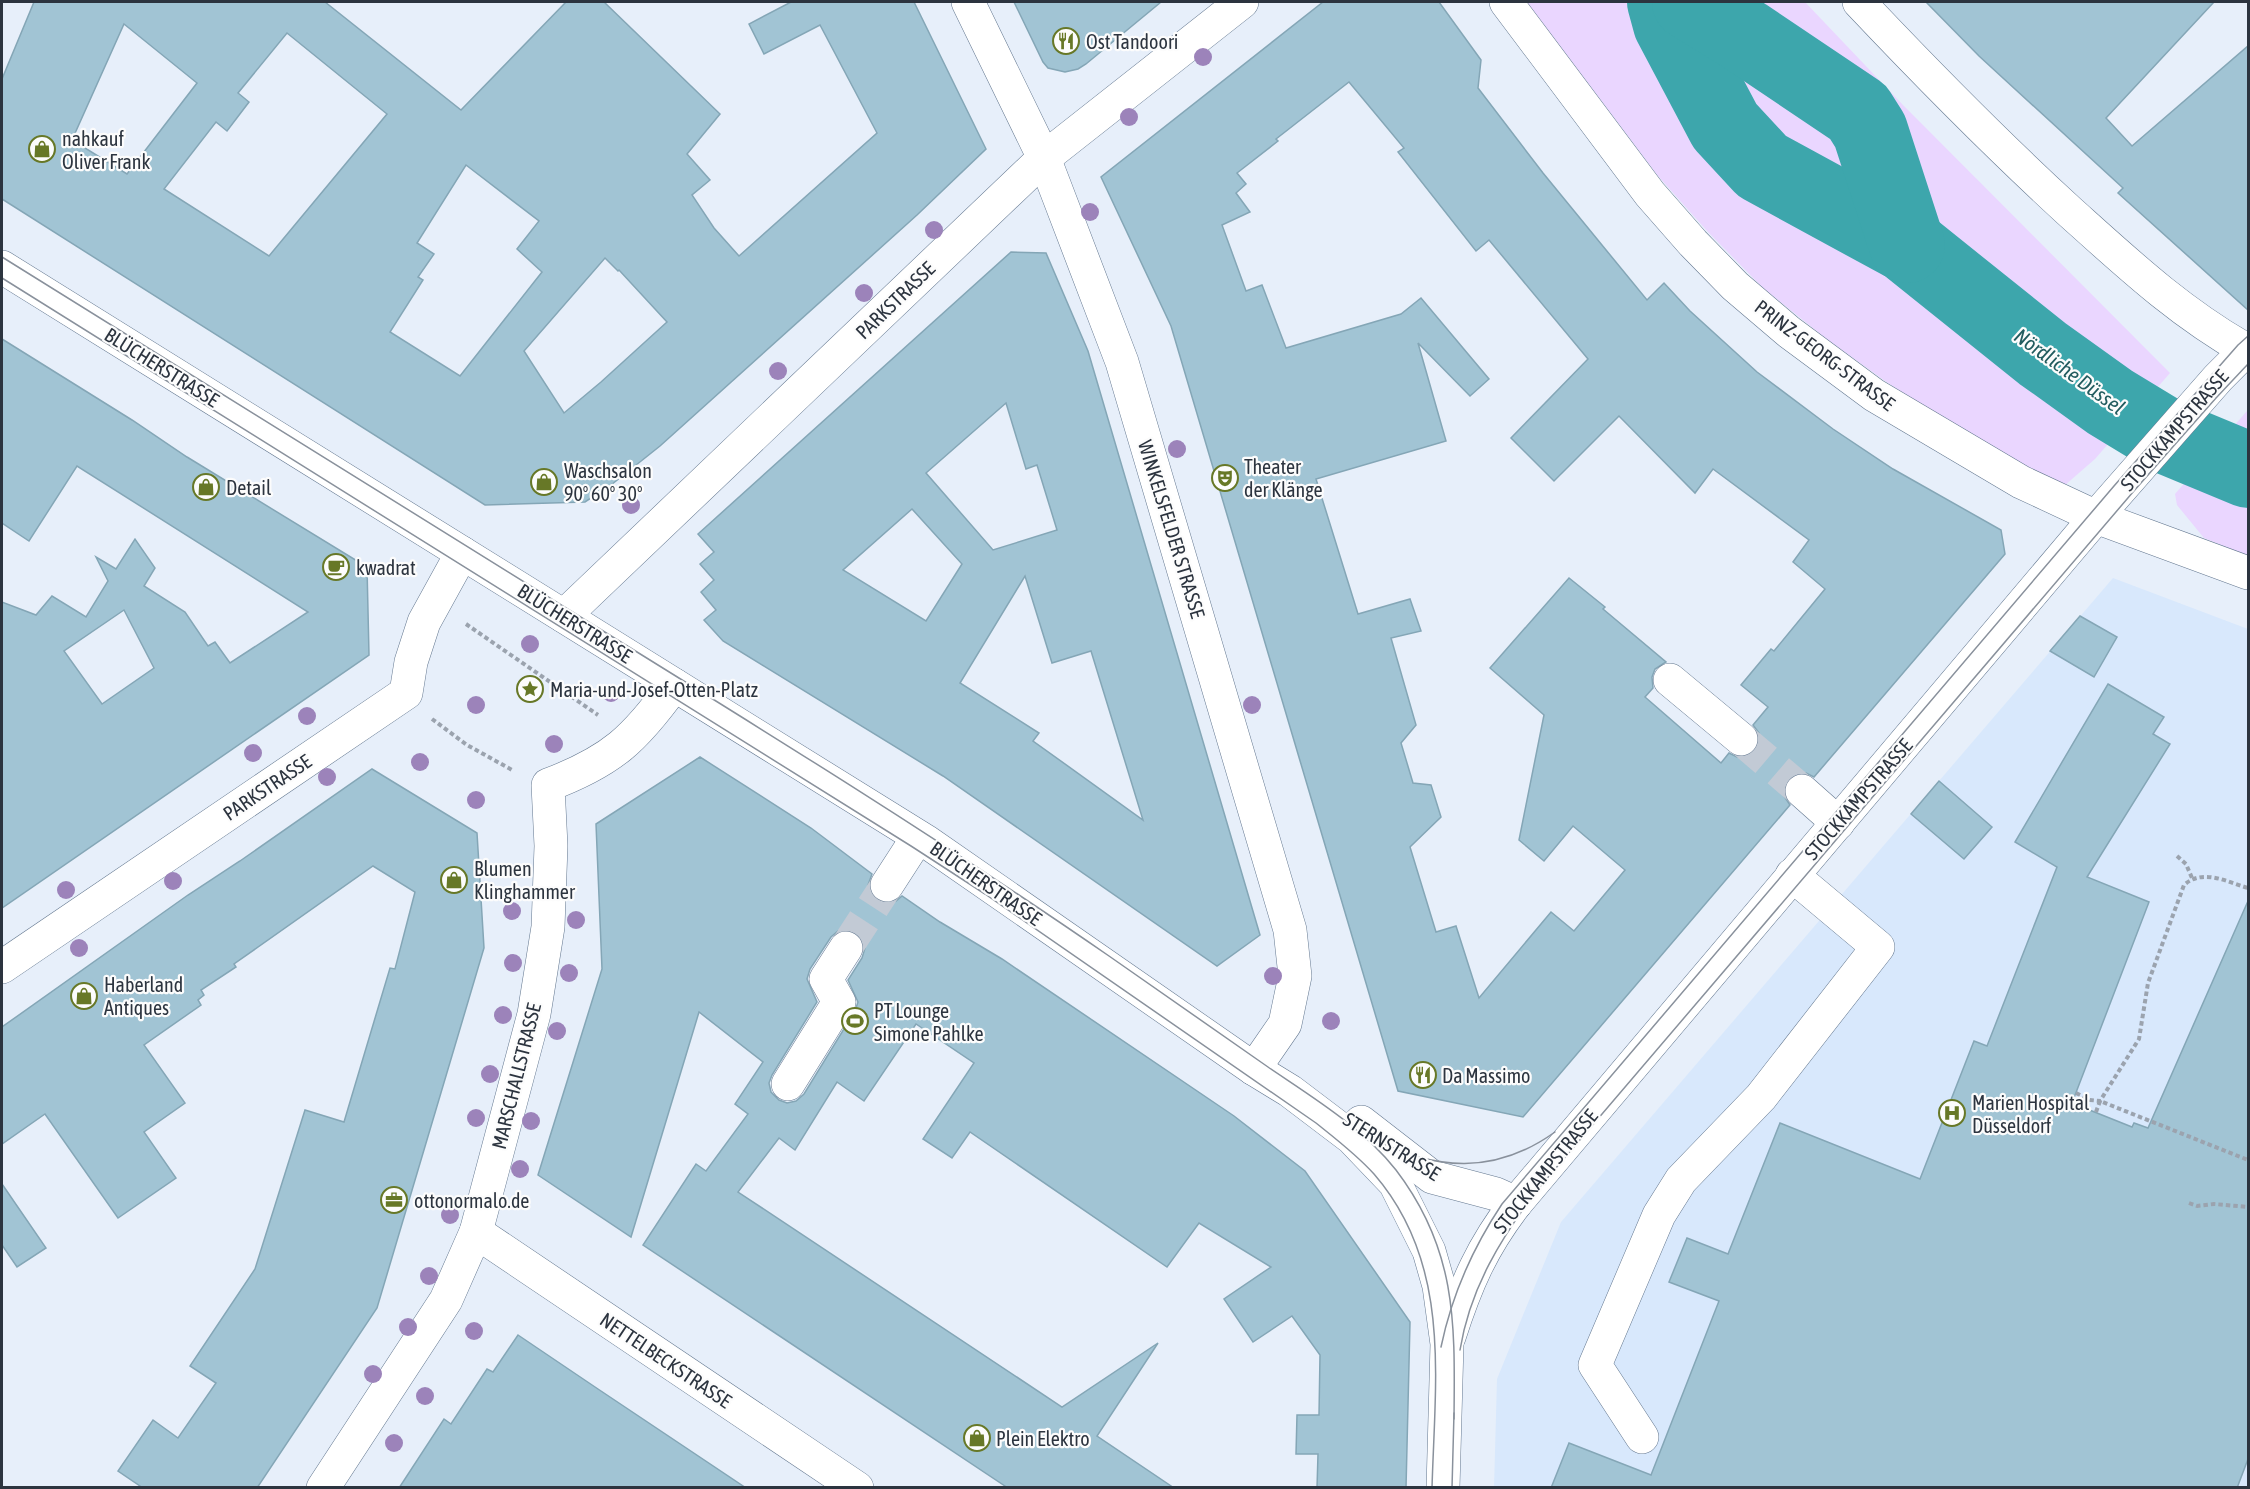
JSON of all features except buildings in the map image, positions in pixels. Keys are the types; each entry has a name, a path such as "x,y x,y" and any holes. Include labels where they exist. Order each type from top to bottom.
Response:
{"street":[{"name":"WINKELSFELDER STRASSE","path":"968,2 1044,158 1122,362 1290,930 1295,976 1285,1024 1254,1069"},
{"name":"PARKSTRASSE","path":"564,616 1044,158 1242,2"},
{"name":"PRINZ-GEORG-STRASSE","path":"1506,2 1650,194 1735,286 1789,332 1874,395 2021,482 2096,518 2248,573"},
{"path":"1859,2 1944,91 2113,251 2165,296 2203,324 2248,350"},
{"name":"BLÜCHERSTRASSE","path":"2,267 918,837 1254,1069 1290,1091"},
{"name":"STOCKKAMPSTRASSE","path":"1478,1260 1516,1203 1792,875 2096,518 2207,392 2248,350"},
{"path":"406,693 411,662 424,622 462,553"},
{"path":"1670,680 1741,739"},
{"path":"548,785 582,772 616,751 639,732 674,685"},
{"name":"PARKSTRASSE","path":"2,967 406,693"},
{"name":"MARSCHALLSTRASSE","path":"323,1488 446,1300 476,1232 534,1014 548,927 551,846 548,785"},
{"path":"1802,791 1838,823"},
{"path":"887,885 918,837"},
{"path":"1642,1437 1595,1365 1659,1215 1681,1180 1761,1097 1878,947 1792,875"},
{"path":"788,1084 839,1002 826,979 846,948"},
{"name":"STERNSTRASSE","path":"1290,1091 1361,1122 1432,1177 1496,1194 1516,1203"},
{"name":"STERNSTRASSE","path":"1290,1091 1352,1138 1395,1183 1429,1251 1438,1286 1447,1344 1443,1488"},
{"name":"NETTELBECKSTRASSE","path":"476,1232 856,1488"},
{"name":"STERNSTRASSE","path":"1447,1344 1466,1286 1478,1260"}],"path":[{"path":"434,603 604,719 629,740"},
{"path":"406,693 429,717 467,745 511,769 548,785"},
{"path":"2177,856 2186,864 2192,878"},
{"path":"2096,1112 2100,1101 2139,1039 2148,983 2184,885 2192,878 2206,876 2248,888"},
{"path":"2076,1093 2248,1160"},
{"path":"2189,1203 2197,1206 2214,1204 2248,1207"}],"shaded area":[{"path":"1527,2 1805,2 1903,105 2170,373 2095,459 2064,486 1975,440 1885,381 1824,337 1762,287 1708,232 1658,176"},
{"path":"2247,411 2248,556 2204,538 2177,505 2175,494"},
{"name":"Marien Hospital Düsseldorf","path":"2113,578 2248,629 2248,1487 1494,1488 1497,1379 1561,1222"}],"waterway":[{"name":"Nördliche Düssel","path":"1665,2 1671,24 1725,126 1762,166 1907,245 2043,354 2110,402 2166,436 2248,470"},
{"name":"Nördliche Düssel","path":"1690,2 1858,112 1870,131 1907,245"}],"tunnel":[{"path":"1741,739 1802,791"},
{"path":"846,948 887,885"}],"tram line":[{"path":"2,257 725,706 918,829 1109,956 1352,1126 1383,1154 1396,1170 1416,1200 1431,1229 1448,1288 1452,1319 1454,1419"},
{"path":"2,278 911,846 985,894 1316,1123 1346,1147 1374,1174 1399,1209 1416,1246 1427,1284 1436,1364 1432,1488"},
{"path":"1441,1347 1464,1272 1502,1204 2114,486 2248,336"},
{"path":"1460,1350 1479,1285 1500,1245 1538,1189 2133,492 2248,364"},
{"path":"1372,1138 1419,1157 1465,1164 1510,1156 1555,1132"},
{"path":"1452,1488 1454,1413"}],"place":[{"name":"Ost Tandoori","path":"1066,41"},
{"name":"nahkauf Oliver Frank","path":"42,149"},
{"name":"Theater der Klänge","path":"1225,478"},
{"name":"Waschsalon 90° 60° 30°","path":"544,482"},
{"name":"Detail","path":"206,487"},
{"name":"kwadrat","path":"336,567"},
{"name":"Maria-und-Josef-Otten-Platz","path":"530,689"},
{"name":"Blumen Klinghammer","path":"454,880"},
{"name":"Haberland Antiques","path":"84,996"},
{"name":"PT Lounge Simone Pahlke","path":"855,1021"},
{"name":"Da Massimo","path":"1423,1075"},
{"name":"Marien Hospital Düsseldorf","path":"1952,1113"},
{"name":"ottonormalo.de","path":"394,1200"},
{"name":"Plein Elektro","path":"977,1438"}]}
